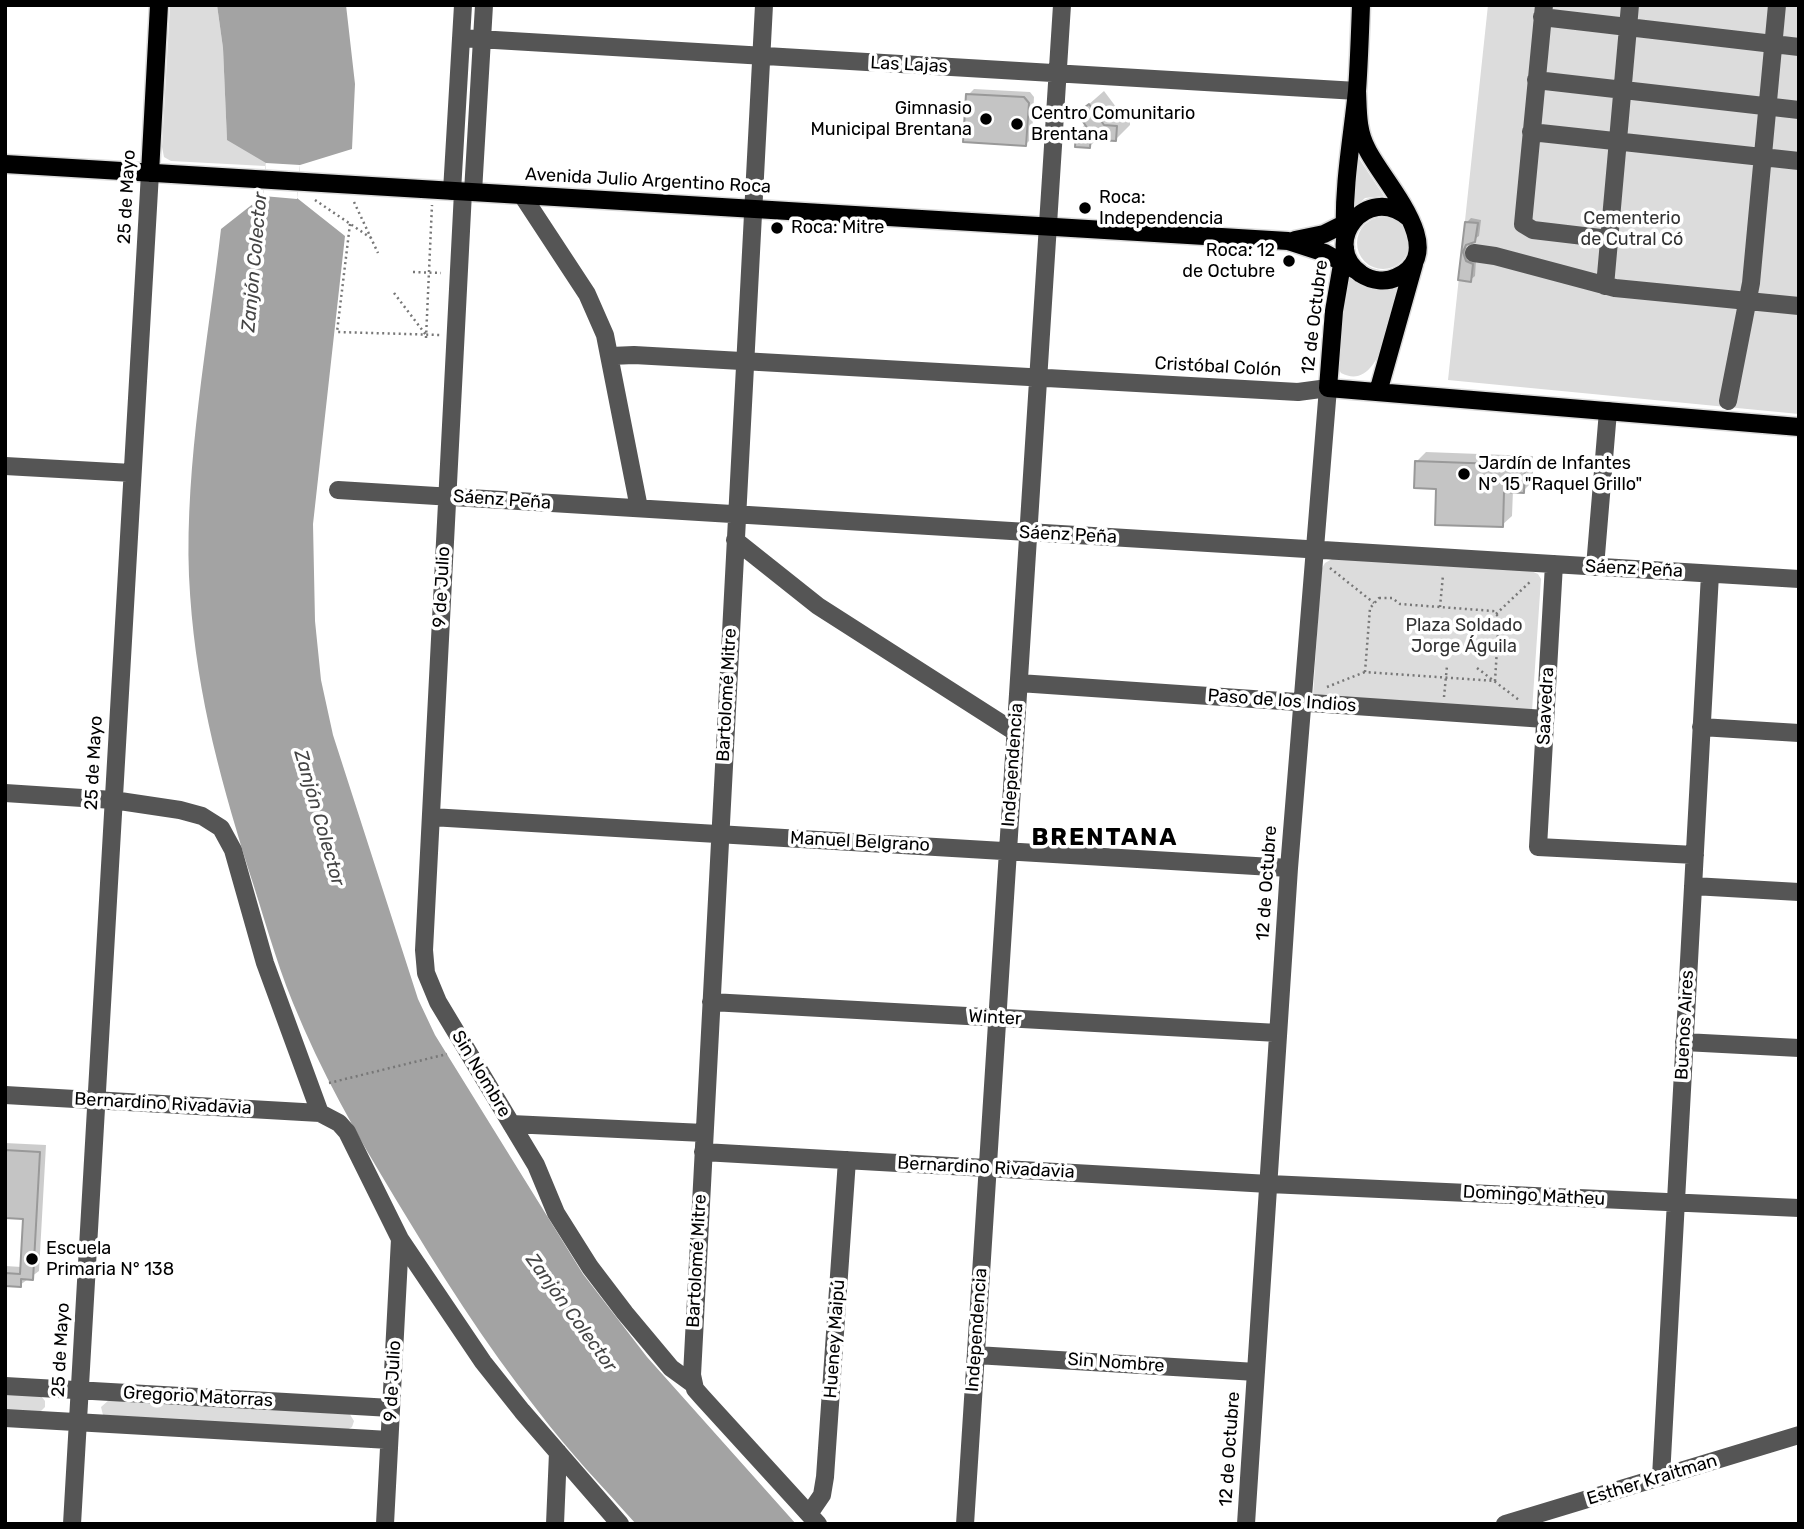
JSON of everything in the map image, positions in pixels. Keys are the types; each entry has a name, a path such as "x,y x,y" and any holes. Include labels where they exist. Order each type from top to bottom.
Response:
{"main road":[{"name":"25 de Mayo","path":"150,173 159,5"},
{"name":"12 de Octubre","path":"1328,388 1334,319 1347,238 1349,145 1357,91 1361,5"},
{"name":"12 de Octubre","path":"1357,91 1359,124 1364,144 1419,239 1378,392"},
{"name":"Avenida Julio Argentino Roca","path":"5,164 1288,241 1317,249 1347,238"},
{"path":"1347,238 1367,210 1382,206 1397,209 1409,218"},
{"name":"Avenida Julio Argentino Roca","path":"1288,241 1324,234 1347,238"},
{"name":"Avenida Julio Argentino Roca","path":"1347,238 1359,272 1371,279 1393,279 1406,272 1415,260"},
{"name":"Cristóbal Colón","path":"1328,388 1799,427"}],"street":[{"name":"9 de Julio","path":"429,982 424,950 463,192 463,5"},
{"name":"9 de Julio","path":"463,192 484,5"},
{"name":"Bartolomé Mitre","path":"694,1384 692,1370 703,1152 764,5"},
{"name":"Independencia","path":"965,1524 1062,5"},
{"path":"1605,286 1630,5"},
{"path":"1728,401 1748,301 1777,5"},
{"path":"1609,239 1533,230 1524,226 1522,218 1543,11 1628,27 1799,47"},
{"name":"Las Lajas","path":"461,38 1357,91"},
{"path":"1536,80 1799,110"},
{"path":"1531,132 1799,161"},
{"name":"25 de Mayo","path":"72,1524 150,173"},
{"path":"522,195 587,294 605,334 639,508"},
{"path":"1474,253 1495,256 1605,286 1799,306"},
{"name":"Cristóbal Colón","path":"611,356 634,355 1298,392 1328,388"},
{"name":"12 de Octubre","path":"1247,1524 1289,867 1328,388"},
{"path":"1595,567 1608,411"},
{"path":"5,466 132,473"},
{"name":"Sáenz Peña","path":"338,490 1799,579"},
{"path":"735,540 829,613 1015,732"},
{"name":"Saavedra","path":"1554,564 1538,847 1695,855"},
{"name":"Buenos Aires","path":"1661,1477 1710,574"},
{"name":"Paso de los Indios","path":"1019,683 1545,719"},
{"path":"1701,727 1799,733"},
{"path":"5,793 113,800 180,810 213,821 228,838 265,963 320,1113 339,1123 347,1132 400,1239 495,1379 620,1524"},
{"name":"Manuel Belgrano","path":"431,817 1289,867"},
{"path":"1693,886 1799,892"},
{"name":"Sin Nombre","path":"429,982 438,1002 536,1165 556,1213 596,1275 671,1368 694,1384"},
{"name":"Winter","path":"711,1002 1278,1033"},
{"path":"1684,1042 1799,1048"},
{"name":"Bernardino Rivadavia","path":"5,1095 320,1113"},
{"path":"511,1124 704,1133"},
{"name":"Bernardino Rivadavia","path":"703,1152 1269,1184"},
{"name":"Hueney Maipú","path":"813,1519 825,1484 847,1160"},
{"name":"Domingo Matheu","path":"1269,1184 1799,1208"},
{"name":"9 de Julio","path":"385,1524 400,1239"},
{"name":"Sin Nombre","path":"975,1355 1256,1372"},
{"path":"694,1384 702,1397 813,1519"},
{"name":"Gregorio Matorras","path":"5,1386 391,1408"},
{"name":"Gregorio Matorras","path":"5,1418 390,1440"},
{"name":"Esther Kraitman","path":"1505,1524 1799,1436"},
{"path":"555,1524 558,1452"}],"path":[{"path":"312,198 371,238"},
{"path":"353,201 378,253"},
{"path":"426,337 432,204"},
{"path":"350,224 337,332 426,337 444,335"},
{"path":"412,272 447,273"},
{"path":"394,293 426,337"},
{"path":"1326,573 1331,565 1374,603"},
{"path":"1440,607 1443,571"},
{"path":"1529,576 1534,578 1536,584"},
{"path":"1496,614 1534,578"},
{"path":"1365,672 1370,608 1378,597 1392,598 1400,604 1493,611 1499,617 1495,681"},
{"path":"1444,700 1447,666"},
{"path":"1477,668 1527,706"},
{"path":"1331,692 1318,691 1365,672 1495,681"},
{"path":"330,1083 447,1054"}],"green space":[{"path":"170,5 217,5 223,48 227,140 313,5 265,166 171,161 164,157 162,147"},
{"name":"Cementerio de Cutral Có","path":"1488,5 1799,5 1799,414 1448,380"},
{"path":"1356,154 1384,196 1365,198 1352,210"},
{"path":"1383,217 1393,219 1401,225 1407,233 1407,253 1401,261 1393,267 1383,269 1373,267 1365,261 1359,253 1357,243 1359,233 1365,225 1373,219"},
{"path":"1346,272 1376,290 1398,288 1382,348 1366,372 1355,376 1341,373 1337,366"},
{"name":"Plaza Soldado Jorge Águila","path":"1334,558 1529,570 1538,574 1541,579 1532,711 1313,696 1321,570 1325,563"},
{"path":"5,1393 41,1396 45,1407 41,1411 5,1411"},
{"path":"109,1400 349,1413 354,1421 352,1427 347,1430 108,1418 103,1415 101,1407"}],"water":[{"name":"Zanjón Colector","path":"217,5 346,5 355,84 352,149 300,165 297,198 345,236 313,524 315,621 321,680 333,735 418,999 435,1035 583,1274 647,1357 796,1524 636,1524 549,1426 499,1360 446,1280 340,1103 315,1054 287,986 248,868 217,760 196,652 189,576 190,490 194,446 221,229 263,196 266,163 227,140 223,48"}],"pier":[{"path":"266,163 300,165 297,199 263,196"}],"building":[{"name":"Gimnasio Municipal Brentana","path":"966,94 1024,97 1029,103 1026,146 963,142"},
{"path":"1089,104 1104,125 1117,126 1116,141 1097,140 1091,133 1090,148 1075,147 1076,131 1090,132 1077,113"},
{"path":"1465,222 1478,223 1475,242 1466,245 1463,252 1466,261 1473,264 1471,282 1458,280"},
{"path":"1415,461 1525,465 1524,493 1504,492 1503,527 1435,525 1436,489 1414,488"},
{"path":"5,1150 40,1152 33,1280 21,1279 21,1287 5,1286 5,1273 20,1274 23,1219 5,1218"}],"place":[{"name":"Gimnasio Municipal Brentana","path":"986,119"},
{"name":"Centro Comunitario Brentana","path":"1017,124"},
{"name":"Roca: Independencia","path":"1085,208"},
{"name":"Roca: Mitre","path":"777,228"},
{"name":"Roca: 12 de Octubre","path":"1289,261"},
{"name":"Jardín de Infantes N° 15 \"Raquel Grillo\"","path":"1464,474"},
{"name":"Escuela Primaria N° 138","path":"32,1259"}],"district":[{"name":"BRENTANA","path":"1105,838"}]}
